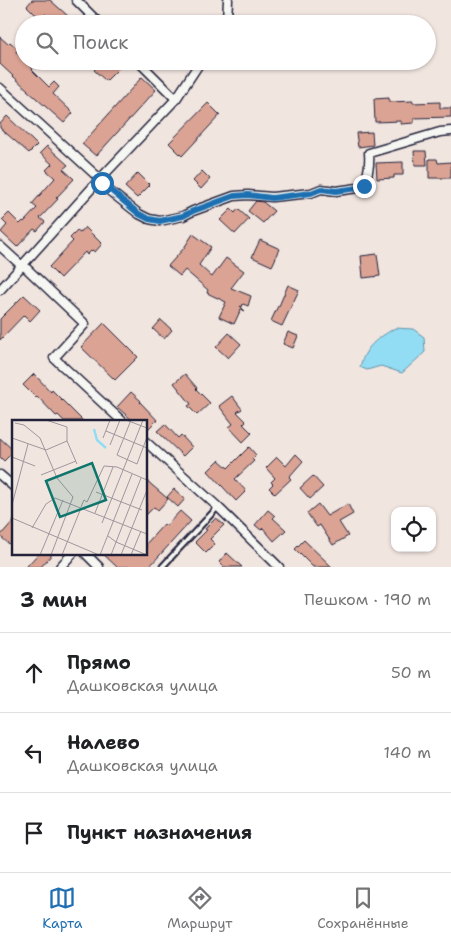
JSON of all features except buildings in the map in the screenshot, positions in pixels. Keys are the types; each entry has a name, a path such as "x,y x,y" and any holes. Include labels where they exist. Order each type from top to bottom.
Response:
{"street":[{"path":"76,0 91,15"},
{"path":"227,15 228,0"},
{"path":"147,70 176,99"},
{"path":"0,290 100,179 176,99 195,70"},
{"path":"0,88 100,179 107,189 139,214 149,219 160,221 183,216 234,196 248,195 272,198 311,193 321,189 336,191 358,188 364,186 367,178 370,162 369,153 440,132 451,131"},
{"path":"0,246 85,324 54,358 121,420"},
{"path":"148,444 218,507 279,567"},
{"path":"0,474 12,485"},
{"path":"60,567 72,554"},
{"path":"86,554 99,567"}],"lane":[{"path":"162,567 218,507"}],"water":[{"path":"395,328 413,329 424,337 425,352 402,373 381,366 367,370 360,367 365,353 373,343"}],"route":[{"path":"102,183 139,214 149,219 160,221 183,216 234,196 248,195 272,198 311,193 321,189 336,191 364,186"}]}
